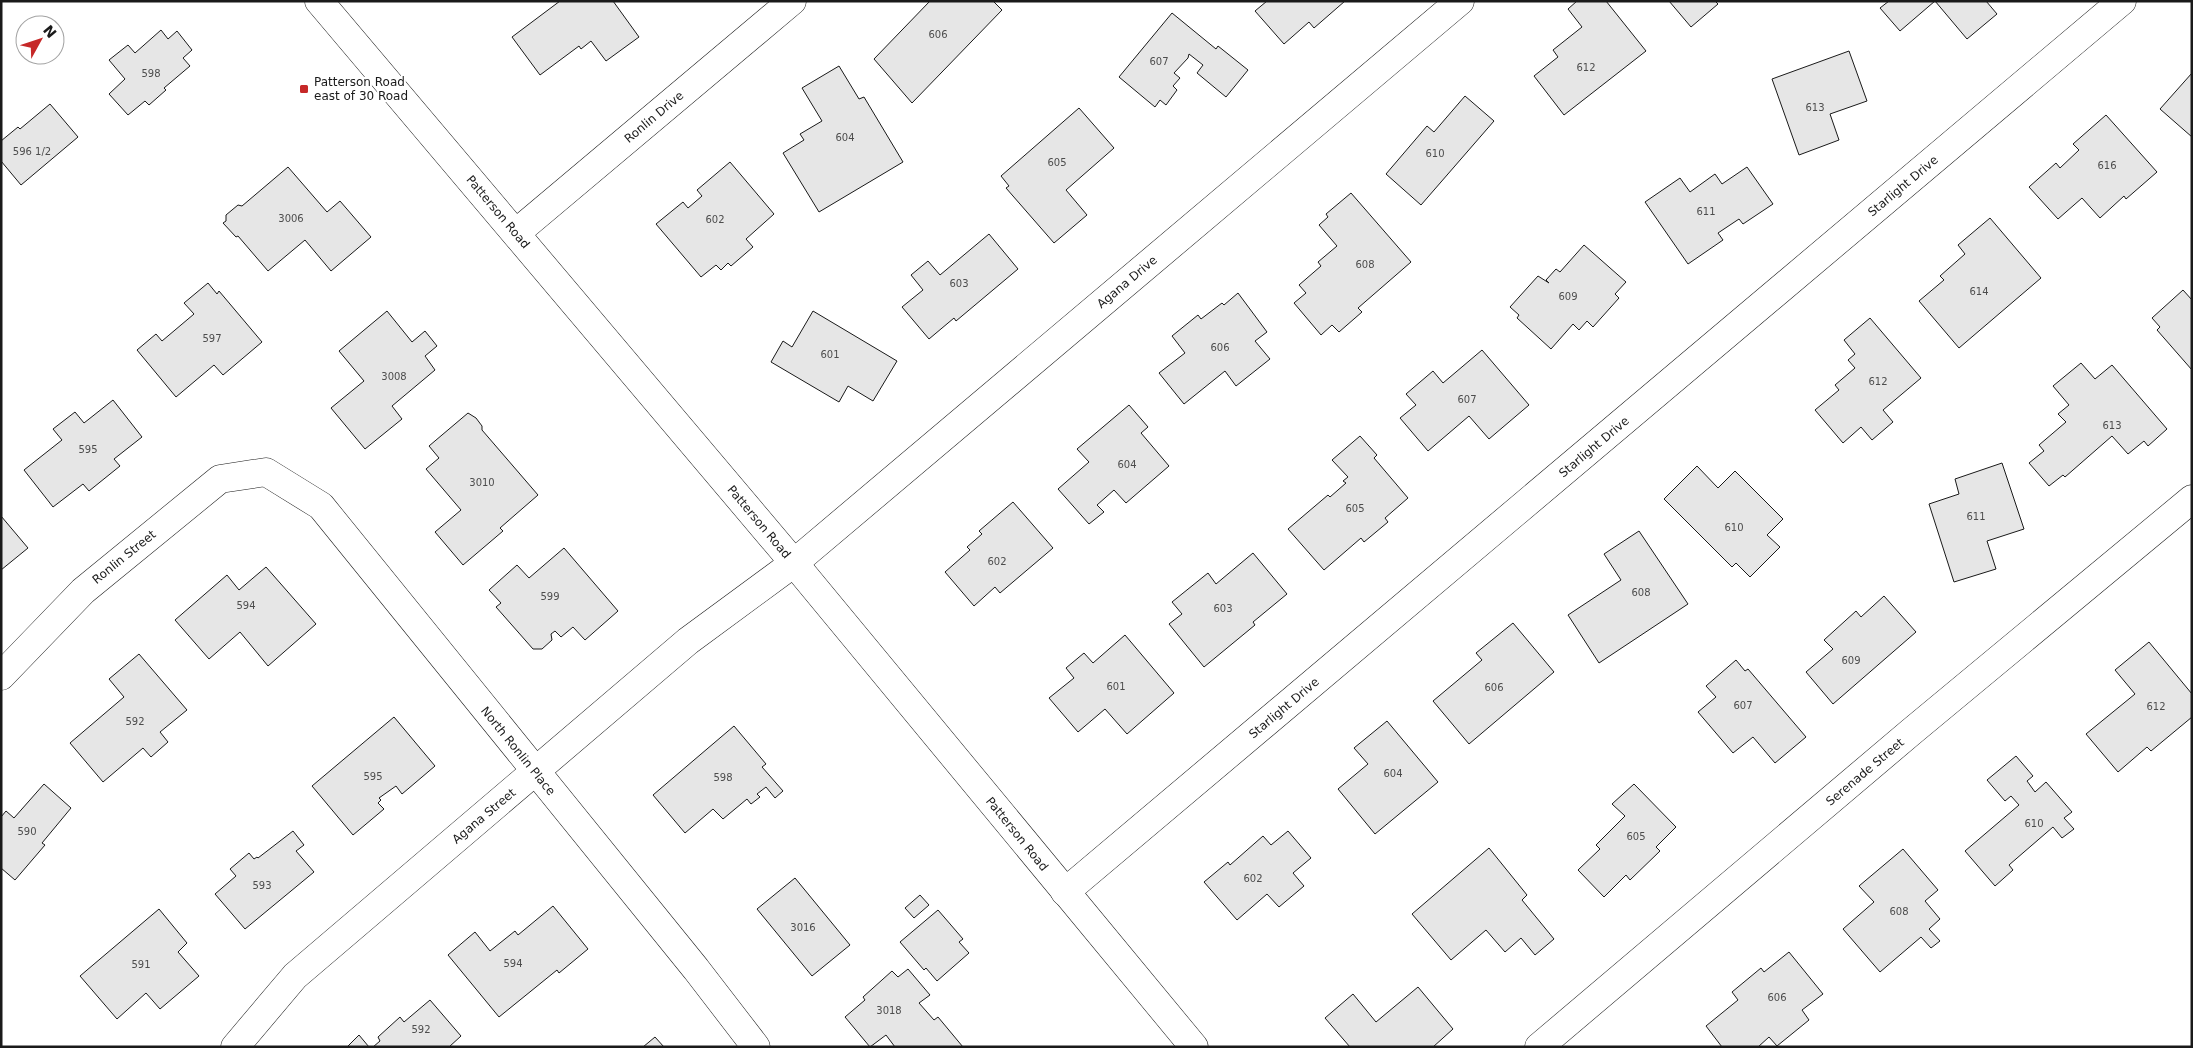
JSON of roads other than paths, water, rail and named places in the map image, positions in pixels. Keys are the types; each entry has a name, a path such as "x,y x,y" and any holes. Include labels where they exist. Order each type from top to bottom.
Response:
{"street":[{"name":"Patterson Road","path":"318,1 794,563 1194,1047"},
{"name":"Ronlin Drive","path":"516,233 792,1"},
{"name":"Agana Drive","path":"794,563 1460,1"},
{"name":"Starlight Drive","path":"1065,892 2122,1"},
{"name":"Ronlin Street","path":"1,676 83,591 220,479 266,472"},
{"name":"North Ronlin Place","path":"266,472 321,506 756,1047"},
{"name":"Serenade Street","path":"1539,1047 1911,732 2192,499"},
{"name":"Agana Street","path":"236,1047 294,976 536,773 688,641 794,563"}],"place":[{"name":"Patterson Road east of 30 Road","path":"304,89"}]}
